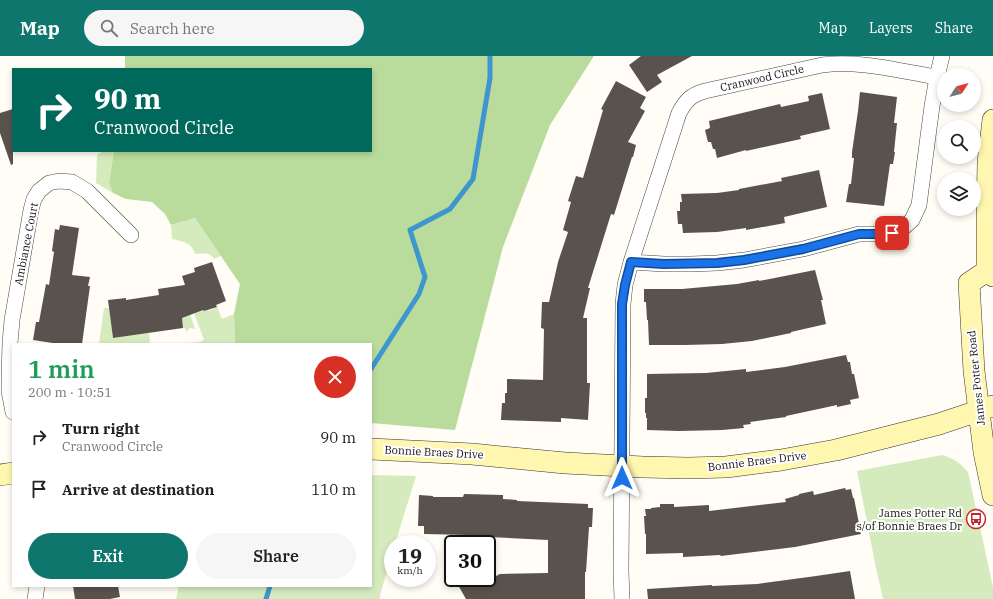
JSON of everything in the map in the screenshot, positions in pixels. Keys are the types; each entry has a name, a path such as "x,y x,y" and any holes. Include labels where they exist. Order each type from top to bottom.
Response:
{"street":[{"path":"939,68 942,56"},
{"name":"Cranwood Circle","path":"622,599 622,304 631,262 679,113 685,102 696,94 800,63 822,65 844,63 880,67 937,77"},
{"path":"631,262 691,264 744,260 803,249 859,234 892,233 903,228 912,220 920,205 937,77"},
{"name":"James Potter Road","path":"993,120 988,170 987,220 990,273 969,284 973,364 986,409 984,452 993,495"},
{"name":"Ambiance Court","path":"12,407 9,391 9,366 12,320 31,210 34,199 39,191 49,183 59,181 72,182 87,191 131,235"},
{"name":"Bonnie Braes Drive","path":"372,449 472,454 565,463 622,466 667,468 726,467 781,460 836,450 939,424 986,409"},
{"path":"0,475 12,473"},
{"path":"35,599 36,587"}],"green space":[{"path":"125,56 594,56 550,125 503,247 455,430 372,423 372,343 235,343 234,314 240,284 195,218 171,225 165,214 152,202 126,199 113,193 109,183 114,152 372,152 372,68 125,68"},
{"path":"102,152 114,152 109,183 113,193 96,183 98,154"},
{"path":"195,218 221,256 214,259 208,254 195,254 189,245 172,239 171,225"},
{"path":"179,299 204,311 217,307 222,319 234,314 235,343 190,343 204,340 194,313 190,314 195,329 190,328 186,332 185,328 183,328"},
{"path":"104,308 109,308 113,338 149,333 150,343 99,343"},
{"path":"942,455 956,461 968,472 993,587 993,599 883,599 857,471"},
{"path":"372,475 416,476 398,535 384,535 384,581 380,599 176,599 179,587 372,587"}],"building":[{"path":"641,56 692,56 657,75 662,82 647,92 629,65"},
{"path":"616,81 646,97 640,108 645,111 628,142 636,145 633,157 614,215 611,214 588,288 590,288 583,318 587,318 587,383 590,383 588,420 561,418 561,422 501,420 502,403 505,403 505,393 507,393 507,379 543,380 544,329 541,328 542,302 549,302 558,262 568,232 563,230 571,202 568,201 576,176 583,178 603,110 601,109"},
{"path":"860,92 897,97 894,123 897,123 895,152 893,164 890,164 884,206 846,202 849,184 851,184 854,158 852,158 852,152"},
{"path":"822,93 830,129 800,136 801,139 746,150 717,158 715,149 713,149 711,142 708,142 705,130 710,128 709,121 780,104 781,107 809,101 808,96"},
{"path":"12,109 13,164 11,165 0,133 0,113"},
{"path":"819,170 827,207 784,217 785,223 746,230 746,228 717,232 683,233 682,224 678,224 677,211 680,211 680,202 682,202 681,194 717,193 739,190 782,181 781,178"},
{"path":"60,225 79,228 72,275 90,277 82,343 52,343 33,340 36,322 39,322 46,284 49,285 54,252 52,251 55,229 59,230"},
{"path":"212,262 226,301 216,305 217,307 203,310 182,318 183,328 113,338 108,300 126,298 126,300 159,295 158,289 185,285 182,276 195,272 194,268"},
{"path":"815,270 823,300 821,300 826,324 752,341 722,344 649,345 648,320 646,302 644,302 644,289 682,289 737,284"},
{"path":"846,355 848,362 850,362 852,374 854,374 859,398 850,400 851,404 837,407 837,405 786,417 750,422 751,424 743,425 744,428 679,431 647,430 645,398 647,398 647,374 706,373 746,369 746,372 785,367"},
{"path":"845,488 846,490 851,489 861,534 795,547 721,556 683,557 683,553 646,554 645,509 660,507 660,504 674,504 674,507 709,505 709,511 786,502 785,499 799,494 813,491 814,495"},
{"path":"464,494 503,495 503,499 588,504 588,508 593,508 592,527 589,527 585,572 585,599 466,599 459,587 496,587 496,576 500,574 548,573 548,540 496,537 496,535 424,534 424,526 418,526 419,495 433,497 463,497"},
{"path":"850,571 855,599 648,599 647,589 757,584"},
{"path":"73,587 118,587 120,597 110,599 75,599"}],"waterway":[{"path":"372,367 419,294 425,277 410,230 450,209 473,179 490,78 490,56"},
{"path":"266,599 270,587"}],"place":[{"name":"James Potter Rd s/of Bonnie Braes Dr","path":"976,519"}],"route":[{"path":"622,478 622,304 631,262 664,264 717,263 774,255 825,244 859,234 892,233"}]}
